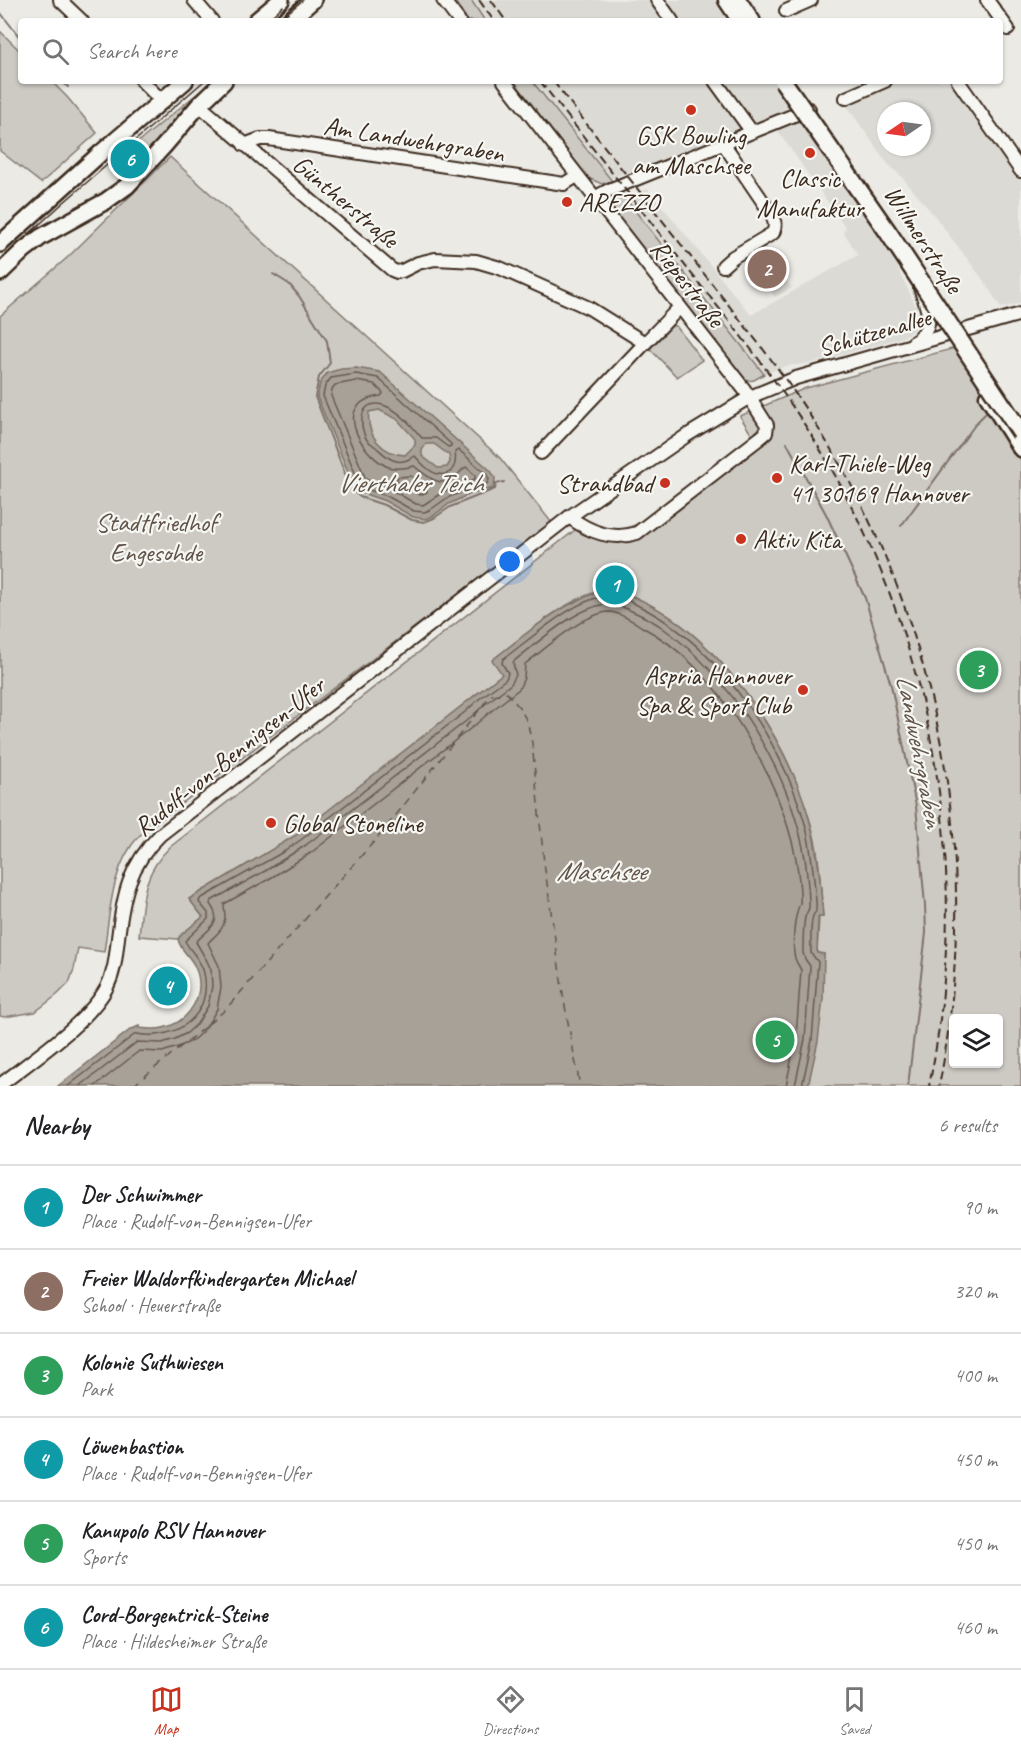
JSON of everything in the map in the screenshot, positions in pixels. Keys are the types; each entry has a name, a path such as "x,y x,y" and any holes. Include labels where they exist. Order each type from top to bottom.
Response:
{"highway":[{"path":"727,0 739,18"},
{"path":"732,0 745,18"},
{"path":"785,84 894,241 1021,433"},
{"path":"793,84 1021,424"},
{"path":"956,332 968,350 974,371 1021,448"}],"main road":[{"path":"260,18 281,0"},
{"path":"292,18 313,0"},
{"path":"738,0 750,18"},
{"path":"0,244 182,84"},
{"path":"0,273 41,237 106,201 127,186 199,105 221,84"},
{"name":"Willmerstraße","path":"793,84 956,332"}],"street":[{"path":"60,0 79,18"},
{"path":"194,0 209,18"},
{"path":"443,0 457,18"},
{"path":"657,0 670,18"},
{"path":"786,11 811,0"},
{"path":"987,0 997,18"},
{"path":"1004,30 1021,23"},
{"path":"145,84 162,101"},
{"name":"Riepestraße","path":"506,84 750,397"},
{"path":"717,84 752,132"},
{"path":"846,98 878,84"},
{"path":"960,84 1021,171"},
{"name":"Güntherstraße","path":"199,105 392,270 402,271 418,262 435,258 476,261 500,268 589,308 645,343"},
{"path":"594,198 811,108"},
{"name":"Am Landwehrgraben","path":"244,145 260,139 269,139 564,184 577,176"},
{"path":"723,143 772,215 776,228 773,233 733,257 723,266"},
{"path":"912,263 929,315 926,330 912,344"},
{"path":"541,453 679,308"},
{"name":"Schützenallee","path":"775,385 817,371 1021,314"},
{"name":"Rudolf-von-Bennigsen-Ufer","path":"0,1085 81,1021 107,987 114,966 124,896 134,868 147,847 160,835 686,436 750,397 775,385"},
{"path":"573,520 610,537 637,533 766,433 767,425 750,397"}],"shaded area":[{"path":"471,0 738,0 750,18 483,18"},
{"path":"534,84 795,84 879,228 916,307 917,320 914,330 903,337 813,363 786,366 764,374 621,193 627,197 648,189 751,315 858,255 843,231 846,228 773,124 637,175 633,170 612,178 612,181"},
{"path":"878,84 960,84 1021,171 1021,303 1001,308 984,281 902,177 882,156 931,156 931,102 877,102 877,149 842,99"},
{"path":"763,247 792,288 775,297 747,256"}],"green space":[{"path":"454,0 471,0 483,18 466,18"},
{"path":"0,31 18,49 18,84 54,84 97,133 41,183 0,151"},
{"path":"209,84 211,85 139,170 125,153"},
{"path":"516,84 534,84 612,181 602,184 588,178"},
{"name":"Stadtfriedhof Engesohde","path":"170,157 500,458 552,523 139,836 130,848 117,876 110,906 104,952 78,948 69,983 57,995 35,1012 4,1017 0,1016 0,316 68,257"},
{"path":"621,193 764,374 751,380 742,376 608,205 611,199"},
{"path":"672,326 676,326 702,360 677,377 650,349"},
{"path":"955,348 1021,460 1021,1086 808,1086 824,954 817,953 819,917 823,917 817,850 802,797 777,741 760,713 719,661 696,638 671,619 637,598 618,591 608,590 594,593 563,607 493,660 503,674 462,707 298,834 189,899 203,917 178,939 139,936 143,899 149,877 170,847 584,523 618,530 640,523 753,437 740,416 806,388"}],"water":[{"name":"Vierthaler Teich","path":"356,368 380,372 491,471 495,478 494,488 468,495 425,519 413,517 385,501 362,493 354,486 317,397 320,383 327,373","holes":["379,410 397,419 415,439 415,445 405,455 389,451 377,442 370,428 369,412","426,444 434,444 449,455 450,462 447,467 438,468 422,456 422,450"]},
{"name":"Maschsee","path":"606,590 618,591 649,604 698,639 720,662 741,687 777,741 802,796 814,841 821,886 823,917 818,917 817,953 824,954 823,999 818,1041 808,1086 58,1086 130,1030 139,1026 139,1028 157,1029 173,1025 181,1020 194,1005 199,987 198,977 193,963 178,939 203,917 189,899 298,834 502,674 492,660 532,629 574,602"}],"waterway":[{"name":"Landwehrgraben","path":"0,12 18,35"},
{"name":"Landwehrgraben","path":"65,84 68,87"},
{"name":"Landwehrgraben","path":"273,274 289,284 299,296 327,341 330,363 319,377 315,397 351,489 360,497 384,505 412,520 424,522 450,507 495,489 496,484 504,482"},
{"path":"901,526 977,422 987,412"},
{"name":"Landwehrgraben","path":"787,443 826,514 865,598 891,685 916,806 926,933 908,1086"}],"ferry route":[{"path":"133,1086 224,1011 385,829 491,695 507,693 527,721 532,743 544,863 564,1001 580,1086"}],"tram line":[{"path":"282,18 303,0"},
{"path":"269,18 283,6"},
{"path":"0,260 201,84"}],"railway":[{"path":"479,0 492,18"},
{"path":"491,0 504,18"},
{"path":"542,84 736,330 795,410 850,504 885,582 912,663 932,746 943,831 947,916 942,1002 929,1086"},
{"path":"555,84 795,393 830,447 851,485 892,572 916,643 935,715 948,789 955,863 956,938 950,1012 939,1086"}],"place":[{"name":"GSK Bowling am Maschsee","path":"691,110"},
{"name":"Classic Manufaktur","path":"810,153"},
{"name":"Cord-Borgentrick-Steine","path":"130,159"},
{"name":"AREZZO","path":"567,202"},
{"name":"Freier Waldorfkindergarten Michael","path":"767,269"},
{"name":"Karl-Thiele-Weg 41 30169 Hannover","path":"777,478"},
{"name":"Strandbad","path":"665,483"},
{"name":"Aktiv Kita","path":"741,539"},
{"name":"Der Schwimmer","path":"615,585"},
{"name":"Kolonie Suthwiesen","path":"979,670"},
{"name":"Aspria Hannover Spa & Sport Club","path":"803,690"},
{"name":"Global Stoneline","path":"271,823"},
{"name":"Löwenbastion","path":"168,986"},
{"name":"Kanupolo RSV Hannover","path":"775,1040"}]}
